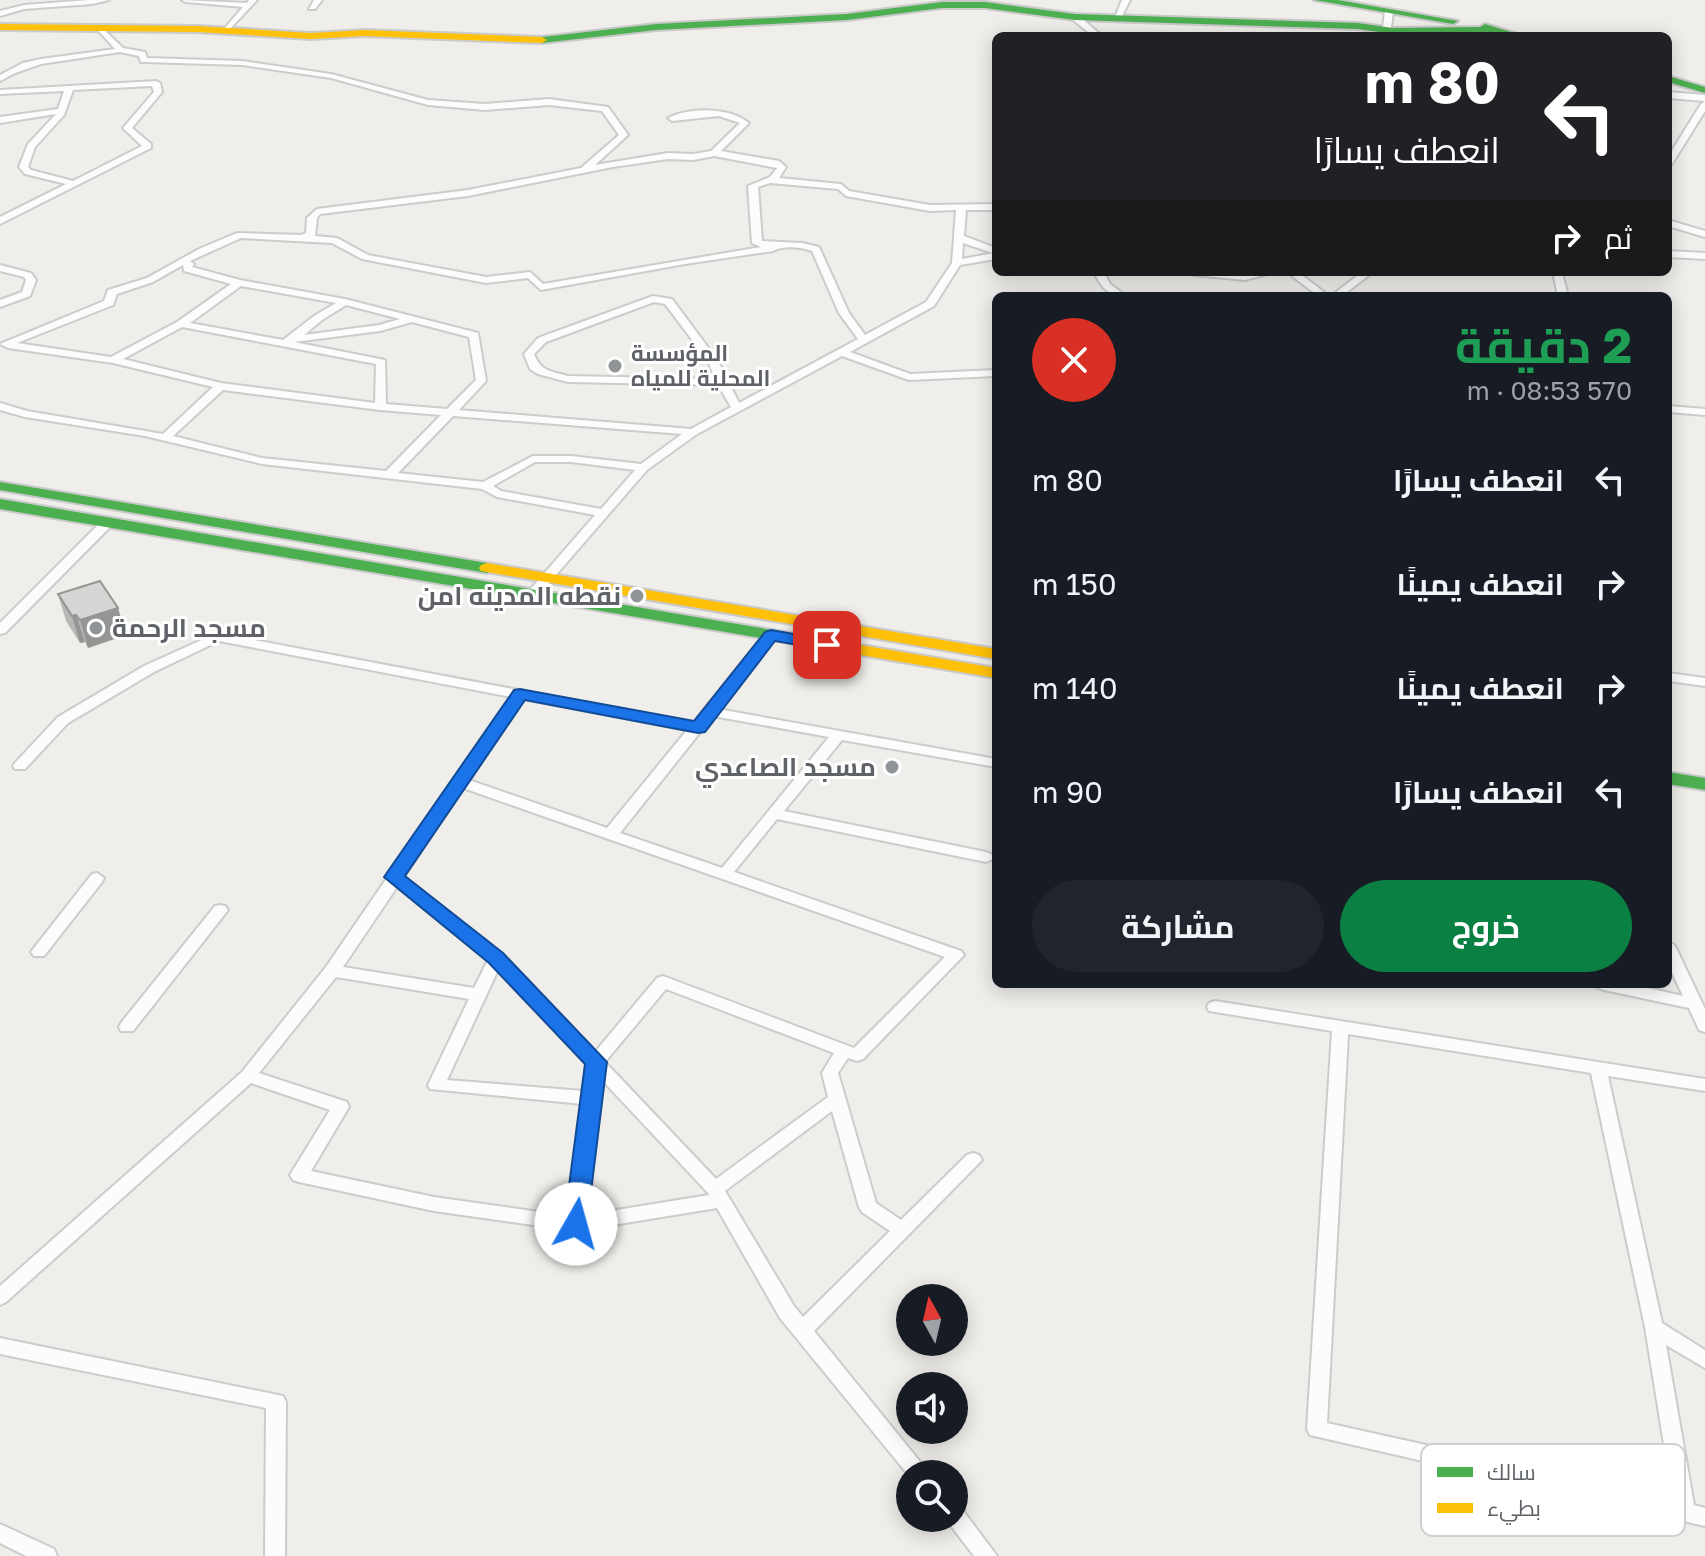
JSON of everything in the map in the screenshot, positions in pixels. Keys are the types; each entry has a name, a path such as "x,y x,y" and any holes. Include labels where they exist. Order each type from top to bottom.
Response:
{"main road":[{"path":"1319,0 1503,32"},
{"path":"0,27 228,29 311,36 365,33 546,40 656,27 860,16 970,2 1075,17 1358,26 1381,32"},
{"path":"1422,32 1495,30"},
{"path":"1672,80 1705,90"},
{"path":"0,486 992,653"},
{"path":"0,504 23,490"},
{"path":"0,504 992,672"},
{"path":"147,529 167,514"},
{"path":"680,620 692,603"},
{"path":"1672,779 1705,784"}],"street":[{"path":"0,14 10,8 105,0"},
{"path":"186,0 251,3"},
{"path":"1117,18 1126,0"},
{"path":"228,29 251,3"},
{"path":"1385,32 1389,11"},
{"path":"1075,17 1093,32"},
{"path":"101,29 120,50"},
{"path":"0,79 17,66 92,58 120,50 142,54 144,60 242,63 331,76 428,102 485,107 549,102 605,109 624,135 584,169"},
{"path":"0,92 156,83 158,92 127,128 148,146 1,220"},
{"path":"70,88 61,111 33,143 23,167 28,172 76,184"},
{"path":"1672,95 1705,98"},
{"path":"1672,158 1705,104"},
{"path":"0,120 61,111"},
{"path":"672,118 720,113 734,115 745,123 714,153"},
{"path":"302,238 311,235 312,218 317,212 468,193 584,169 668,156 693,157 714,153 776,163 782,167 773,180"},
{"path":"773,248 757,243 753,186 773,180 841,187 846,193 880,201 961,210 992,207"},
{"path":"532,595 643,468 693,432 930,304 957,263 961,210"},
{"path":"1672,224 1705,234"},
{"path":"2,347 109,303 112,292 150,280 240,235 334,240 365,257 486,280 530,275 541,287 660,263 807,245 816,249 844,313 864,340"},
{"path":"959,238 992,251"},
{"path":"957,263 992,254"},
{"path":"1672,254 1705,256"},
{"path":"181,262 189,264 187,269 239,283 345,302 474,335 481,381 390,474"},
{"path":"0,268 28,275 31,280 26,294 0,304"},
{"path":"1101,276 1106,286 1115,292"},
{"path":"1297,276 1319,292"},
{"path":"1341,292 1363,276"},
{"path":"113,360 181,324 239,283"},
{"path":"722,382 568,379 534,367 529,354 542,340 653,299 668,301 713,361 737,408"},
{"path":"292,342 318,318 345,302"},
{"path":"181,324 275,342 292,342 380,328 414,319"},
{"path":"292,342 381,362 380,407"},
{"path":"2,347 113,360 221,386 380,407 693,432"},
{"path":"841,352 909,377 990,375"},
{"path":"165,438 221,386"},
{"path":"0,406 25,414 165,438 262,461 485,486 497,494 602,513"},
{"path":"1672,409 1705,412"},
{"path":"485,486 533,459 571,459 643,468"},
{"path":"0,630 108,522"},
{"path":"610,835 771,635"},
{"path":"20,766 63,720 149,669 217,637 698,728"},
{"path":"1672,678 1705,682"},
{"path":"0,1297 248,1076 332,971 520,694"},
{"path":"711,712 992,762"},
{"path":"724,875 838,735"},
{"path":"459,782 956,955 857,1055 663,982 596,1062 576,1224"},
{"path":"774,814 986,857"},
{"path":"394,877 496,958 718,1194 787,1312 909,1460"},
{"path":"39,952 97,878"},
{"path":"127,1027 220,910"},
{"path":"1672,956 1705,1026"},
{"path":"496,958 436,1085 592,1098"},
{"path":"332,971 480,995"},
{"path":"1622,988 1695,1004"},
{"path":"1215,1007 1705,1085"},
{"path":"1340,1027 1317,1429 1421,1453"},
{"path":"844,1050 830,1073 868,1207 902,1230"},
{"path":"1598,1068 1680,1444"},
{"path":"248,1076 341,1107 299,1175 434,1204 576,1224 718,1194 837,1099"},
{"path":"802,1330 973,1160"},
{"path":"1654,1327 1705,1360"},
{"path":"0,1346 276,1402 275,1556"},
{"path":"1685,1469 1695,1515"},
{"path":"968,1532 987,1556"},
{"path":"0,1533 47,1556"}],"building":[{"path":"100,581 118,608 80,620 76,615 72,616 58,594"}],"traffic: fast":[{"path":"1319,0 1453,21"},
{"path":"542,40 656,27 847,17 942,5 985,5 1075,17 1358,26 1393,31 1495,30"},
{"path":"1485,27 1504,32"},
{"path":"1672,80 1705,90"},
{"path":"0,486 487,568"},
{"path":"0,504 802,640"},
{"path":"1672,779 1705,784"}],"traffic: slow":[{"path":"0,27 197,29 311,36 365,33 542,40"},
{"path":"487,568 992,653"},
{"path":"802,640 992,672"}],"place":[{"name":"المؤسسة المحلية للمياه","path":"615,366"},
{"name":"نقطه المدينه امن","path":"637,596"},
{"name":"مسجد الرحمة","path":"96,628"},
{"name":"مسجد الصاعدي","path":"892,767"}],"route":[{"path":"576,1224 596,1062 496,958 394,877 520,694 698,728 771,635 827,645"}]}
